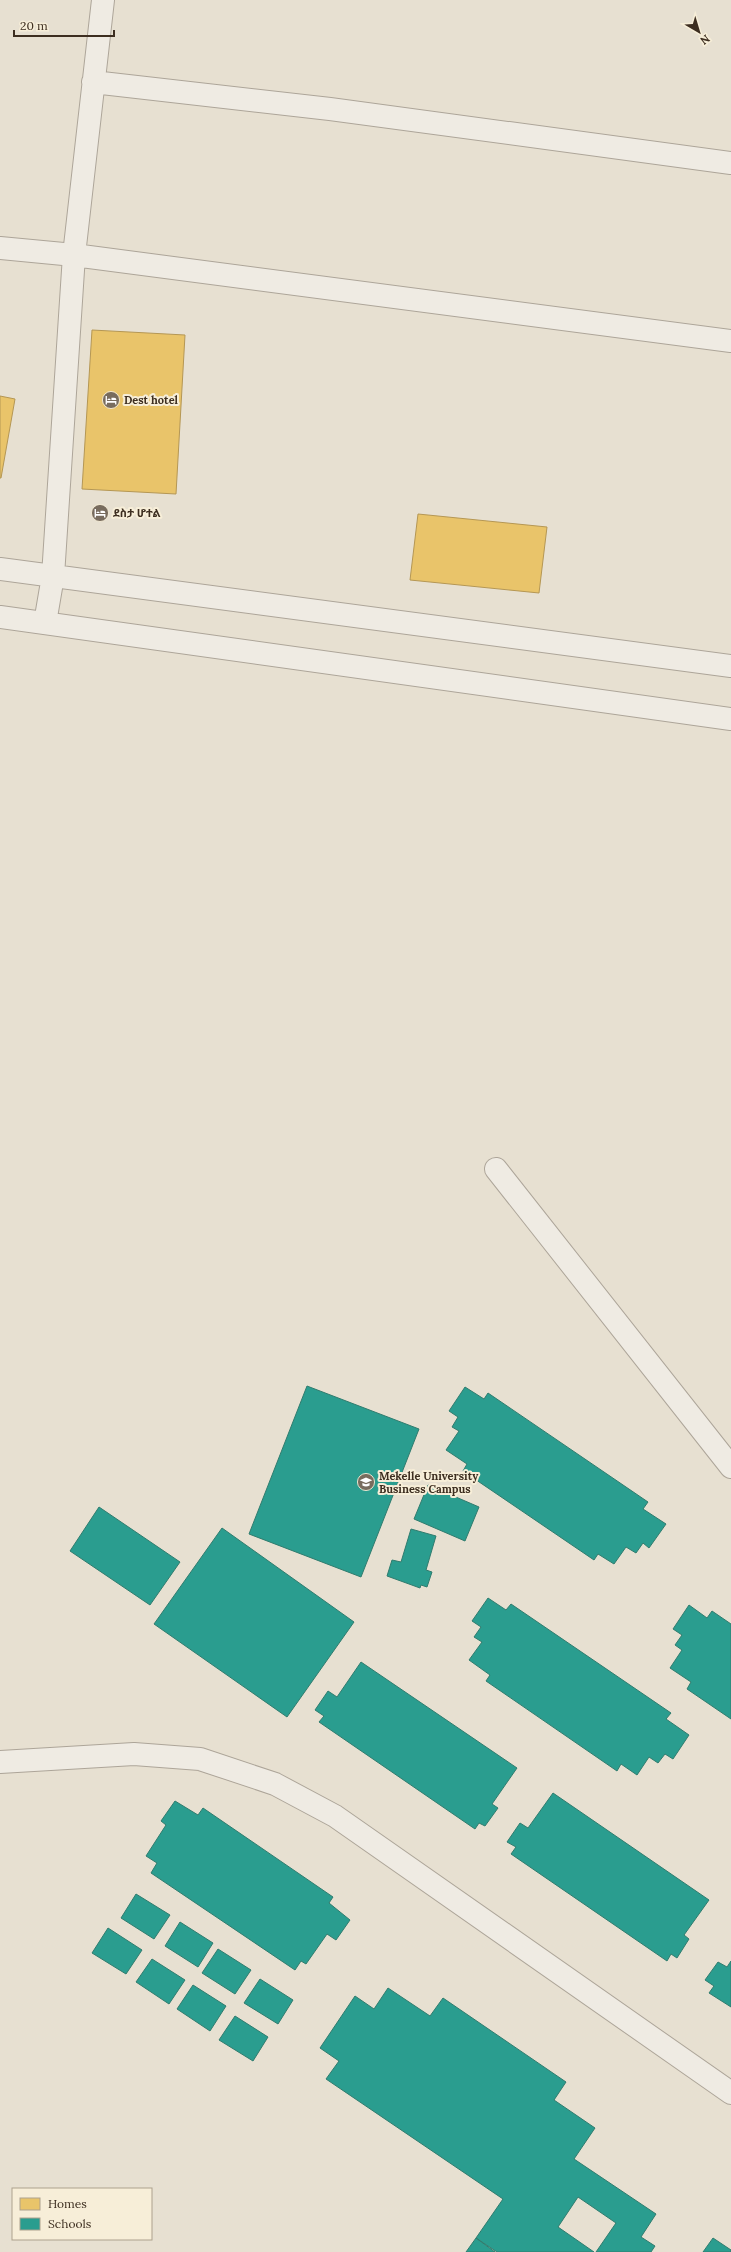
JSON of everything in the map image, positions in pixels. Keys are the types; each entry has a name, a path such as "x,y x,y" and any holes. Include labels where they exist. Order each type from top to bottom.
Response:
{"street":[{"path":"45,623 53,576 74,255 103,0"},
{"path":"93,82 338,110 731,163"},
{"path":"0,248 74,255 731,341"},
{"path":"0,569 731,666"},
{"path":"0,617 731,719"},
{"path":"496,1169 731,1467"},
{"path":"0,1762 134,1754 170,1756 200,1759 275,1784 335,1816 731,2093"}],"building: Homes":[{"path":"92,330 185,335 176,494 82,489"},
{"path":"0,396 15,399 1,478 0,478"},
{"path":"418,514 547,527 539,593 410,580"}],"building: Schools":[{"path":"307,1386 419,1429 361,1577 249,1534"},
{"path":"465,1387 484,1399 488,1393 648,1502 643,1509 666,1524 649,1548 643,1543 636,1553 626,1547 614,1564 598,1554 594,1560 463,1471 467,1464 446,1450 459,1431 452,1427 458,1417 449,1411"},
{"path":"428,1485 479,1507 465,1541 414,1519"},
{"path":"99,1507 180,1562 150,1605 70,1551"},
{"path":"222,1528 354,1622 287,1717 154,1624"},
{"path":"411,1529 436,1536 426,1570 432,1572 427,1587 421,1585 420,1588 387,1576 392,1560 401,1562"},
{"path":"488,1598 506,1610 511,1604 671,1713 666,1719 689,1735 673,1759 665,1754 658,1763 649,1757 637,1775 621,1764 617,1771 486,1681 490,1675 469,1660 482,1642 474,1637 481,1627 472,1621"},
{"path":"689,1605 707,1618 712,1611 731,1624 731,1719 687,1689 691,1682 670,1668 682,1650 675,1645 682,1635 673,1629"},
{"path":"361,1662 517,1768 492,1804 498,1808 485,1826 479,1823 475,1829 319,1722 324,1716 315,1710 328,1691 337,1697"},
{"path":"553,1793 709,1900 684,1935 689,1939 677,1958 671,1954 667,1961 511,1854 516,1847 507,1842 520,1823 528,1828"},
{"path":"175,1801 198,1815 203,1808 333,1897 329,1903 350,1920 336,1940 327,1934 306,1964 301,1961 295,1970 151,1873 157,1863 146,1856 166,1825 161,1821"},
{"path":"136,1894 170,1915 154,1939 121,1918"},
{"path":"180,1922 213,1943 198,1967 165,1946"},
{"path":"108,1928 142,1950 126,1974 92,1953"},
{"path":"218,1949 251,1970 235,1994 202,1973"},
{"path":"152,1959 185,1980 169,2004 136,1982"},
{"path":"731,1961 731,2007 709,1993 714,1986 705,1980 718,1962 727,1967"},
{"path":"260,1979 293,2000 278,2024 244,2003"},
{"path":"193,1985 226,2006 210,2031 177,2009"},
{"path":"388,1988 430,2016 443,1998 566,2082 554,2100 595,2128 574,2159 656,2214 641,2237 655,2246 651,2252 596,2252 616,2223 578,2197 558,2227 594,2252 497,2252 476,2238 503,2199 326,2079 339,2061 320,2048 355,1996 374,2009"},
{"path":"235,2016 268,2037 253,2061 219,2040"},
{"path":"476,2238 495,2252 466,2252"},
{"path":"713,2238 731,2250 731,2252 703,2252"}],"place":[{"name":"Dest hotel","path":"111,400"},
{"name":"ደስታ ሆተል","path":"100,513"},
{"name":"Mekelle University Business Campus","path":"366,1482"}]}
